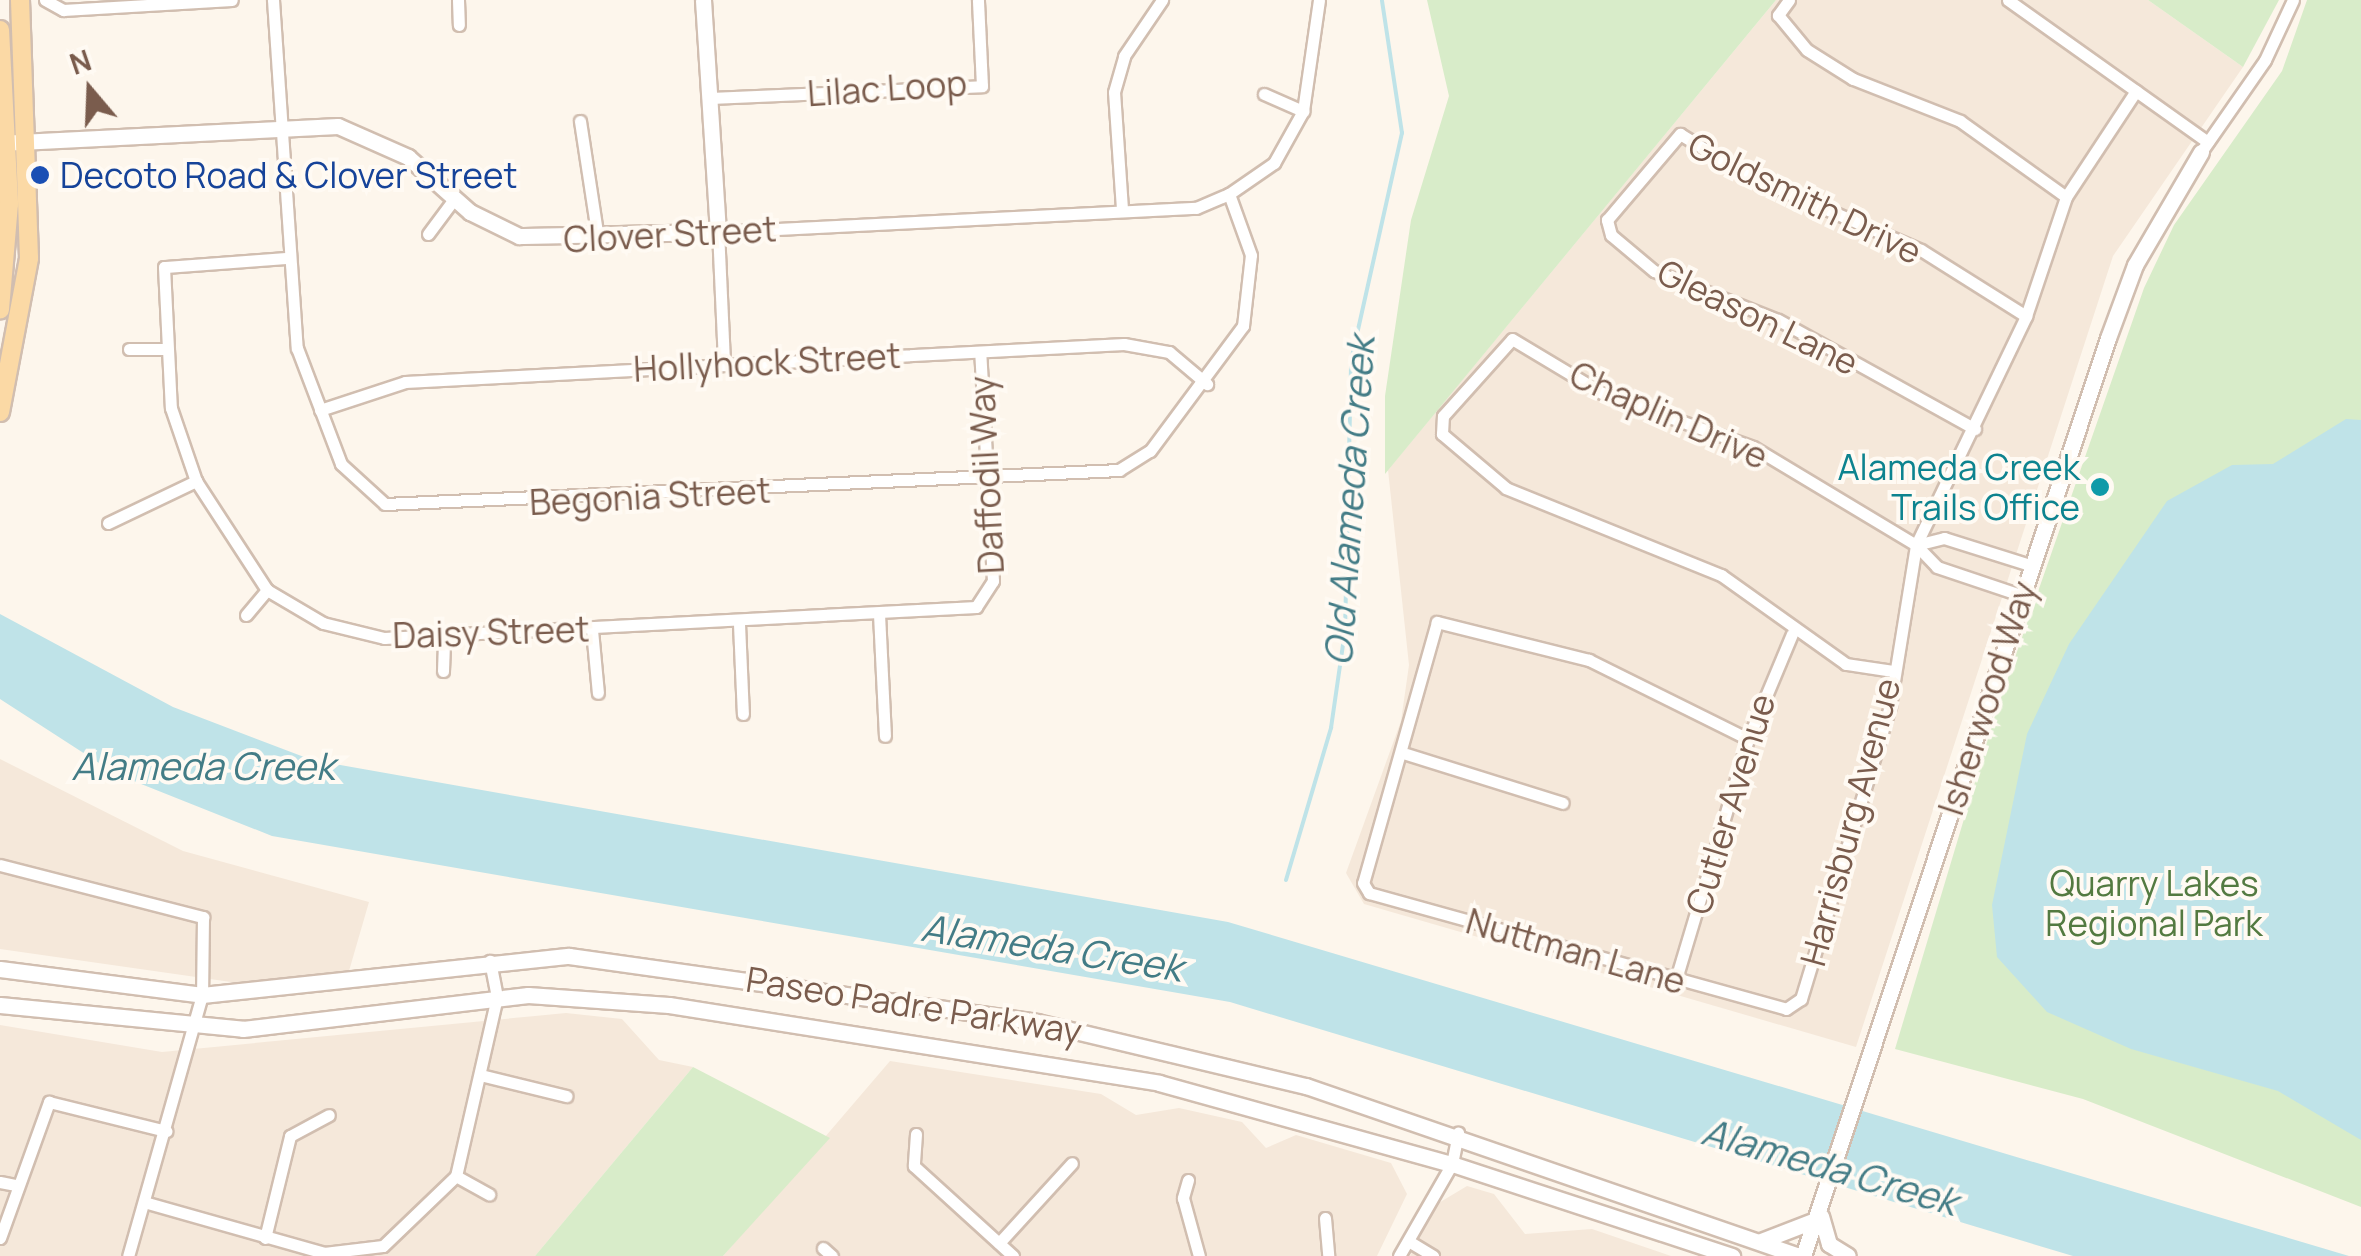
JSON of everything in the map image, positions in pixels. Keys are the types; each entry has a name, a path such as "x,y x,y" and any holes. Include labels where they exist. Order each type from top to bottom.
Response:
{"main road":[{"path":"0,412 29,258 28,142 20,0"},
{"path":"704,0 718,232"},
{"path":"0,30 0,310"},
{"name":"Clover Street","path":"3,143 281,127 368,134 454,199 519,236 598,242 718,232"},
{"name":"Isherwood Way","path":"1801,1256 1821,1215 1851,1130 2020,595 2135,265 2204,147"},
{"name":"Paseo Padre Parkway","path":"0,969 202,995 490,961 569,956 674,966 1037,1022 1458,1133 1801,1256"},
{"name":"Paseo Padre Parkway","path":"0,1006 194,1027 290,1026 497,997 669,1004 1159,1083 1452,1164 1732,1256"},
{"path":"1758,1241 1796,1234 1821,1215 1829,1244 1848,1256"}],"street":[{"path":"49,3 232,0"},
{"name":"Begonia Street","path":"273,0 287,258 297,348 352,483 412,509 1119,470 1150,451 1231,354 1250,298 1252,255 1229,194"},
{"path":"458,0 459,25"},
{"name":"Lilac Loop","path":"710,98 982,86 978,0"},
{"path":"1122,209 1114,92 1124,56 1162,0"},
{"name":"Clover Street","path":"718,232 1196,208 1229,194 1274,162 1303,111 1319,0"},
{"path":"1789,0 1778,15 1808,50 1854,79 1960,121 2066,197"},
{"path":"2008,0 2136,91 2204,147 2293,0"},
{"name":"Harrisburg Avenue","path":"1794,1005 1848,850 1893,670 1916,545 1976,429 2026,316 2066,197 2136,91"},
{"path":"1264,94 1303,111"},
{"path":"580,121 598,242"},
{"name":"Goldsmith Drive","path":"1607,220 1680,134 1748,175 1921,250 2026,316"},
{"path":"428,234 454,199"},
{"name":"Gleason Lane","path":"1607,220 1610,236 1654,271 1778,320 1976,429"},
{"path":"718,232 724,362"},
{"name":"Daisy Street","path":"287,258 164,267 164,349 170,408 196,481 267,590 323,624 444,638 976,608 990,598"},
{"name":"Chaplin Drive","path":"1792,634 1722,575 1506,488 1442,434 1443,416 1512,339 1602,393 1753,447 1916,545 1936,567 2020,595"},
{"name":"Hollyhock Street","path":"320,410 405,382 724,362 1124,344 1169,352 1207,384"},
{"path":"129,350 164,349"},
{"name":"Daffodil Way","path":"980,352 990,598"},
{"path":"108,523 196,481"},
{"path":"1916,545 1944,538 2030,565"},
{"path":"246,615 267,590"},
{"path":"879,614 885,736"},
{"path":"1563,803 1406,754 1438,622 1590,660 1748,740"},
{"path":"739,624 743,714"},
{"path":"592,630 598,693"},
{"path":"1792,634 1846,664 1893,670"},
{"name":"Cutler Avenue","path":"1676,979 1748,740 1792,634"},
{"path":"443,671 444,638"},
{"name":"Nuttman Lane","path":"1406,754 1364,882 1369,893 1676,979 1794,1005"},
{"path":"0,865 91,893 187,906 203,917 209,940 202,995 128,1256"},
{"path":"144,1202 324,1253 385,1251 456,1176 497,997 490,961"},
{"path":"480,1075 566,1096"},
{"path":"0,1238 15,1185 49,1102 166,1131"},
{"path":"265,1238 290,1136 330,1115"},
{"path":"1398,1256 1410,1242 1452,1164 1458,1133"},
{"path":"916,1134 914,1166 1013,1256"},
{"path":"999,1243 1072,1163"},
{"path":"456,1176 489,1194"},
{"path":"1188,1180 1183,1198 1199,1256"},
{"path":"0,1182 15,1185"},
{"path":"1325,1218 1328,1256"},
{"path":"1410,1242 1433,1256"}],"shaded area":[{"path":"1776,0 2148,0 2243,67 2113,256 1856,1047 1364,904 1346,873 1401,721 1409,665 1388,470"},
{"path":"0,759 183,851 369,902 349,971 238,983 0,949"},
{"path":"566,1013 622,1019 659,1060 693,1067 535,1256 0,1256 0,1025 162,1052"},
{"path":"890,1061 1101,1094 1136,1115 1179,1108 1242,1122 1266,1148 1296,1135 1391,1163 1407,1194 1377,1256 723,1256"},
{"path":"1467,1186 1494,1194 1525,1234 1592,1229 1671,1256 1410,1256 1437,1204"}],"green space":[{"path":"1427,0 1776,0 1385,474 1385,396 1411,220 1449,96"},
{"path":"2148,0 2279,0 2243,67"},
{"name":"Quarry Lakes Regional Park","path":"2307,0 2361,0 2361,1207 2083,1099 1895,1049 1997,709 2144,288 2174,225 2282,71"},
{"path":"693,1067 830,1138 723,1256 535,1256"}],"water":[{"path":"2346,419 2361,420 2361,1140 2278,1091 2131,1049 2047,1012 1997,957 1992,905 2027,734 2069,644 2167,501 2232,465 2273,464"},
{"name":"Alameda Creek","path":"0,614 173,707 312,760 1228,922 2349,1256 2073,1256 1230,1002 272,836 116,774 0,699"}],"waterway":[{"name":"Old Alameda Creek","path":"1286,880 1331,728 1345,631 1351,361 1402,133 1382,0"}],"place":[{"name":"Decoto Road & Clover Street","path":"40,175"},
{"name":"Alameda Creek Trails Office","path":"2100,487"}]}
